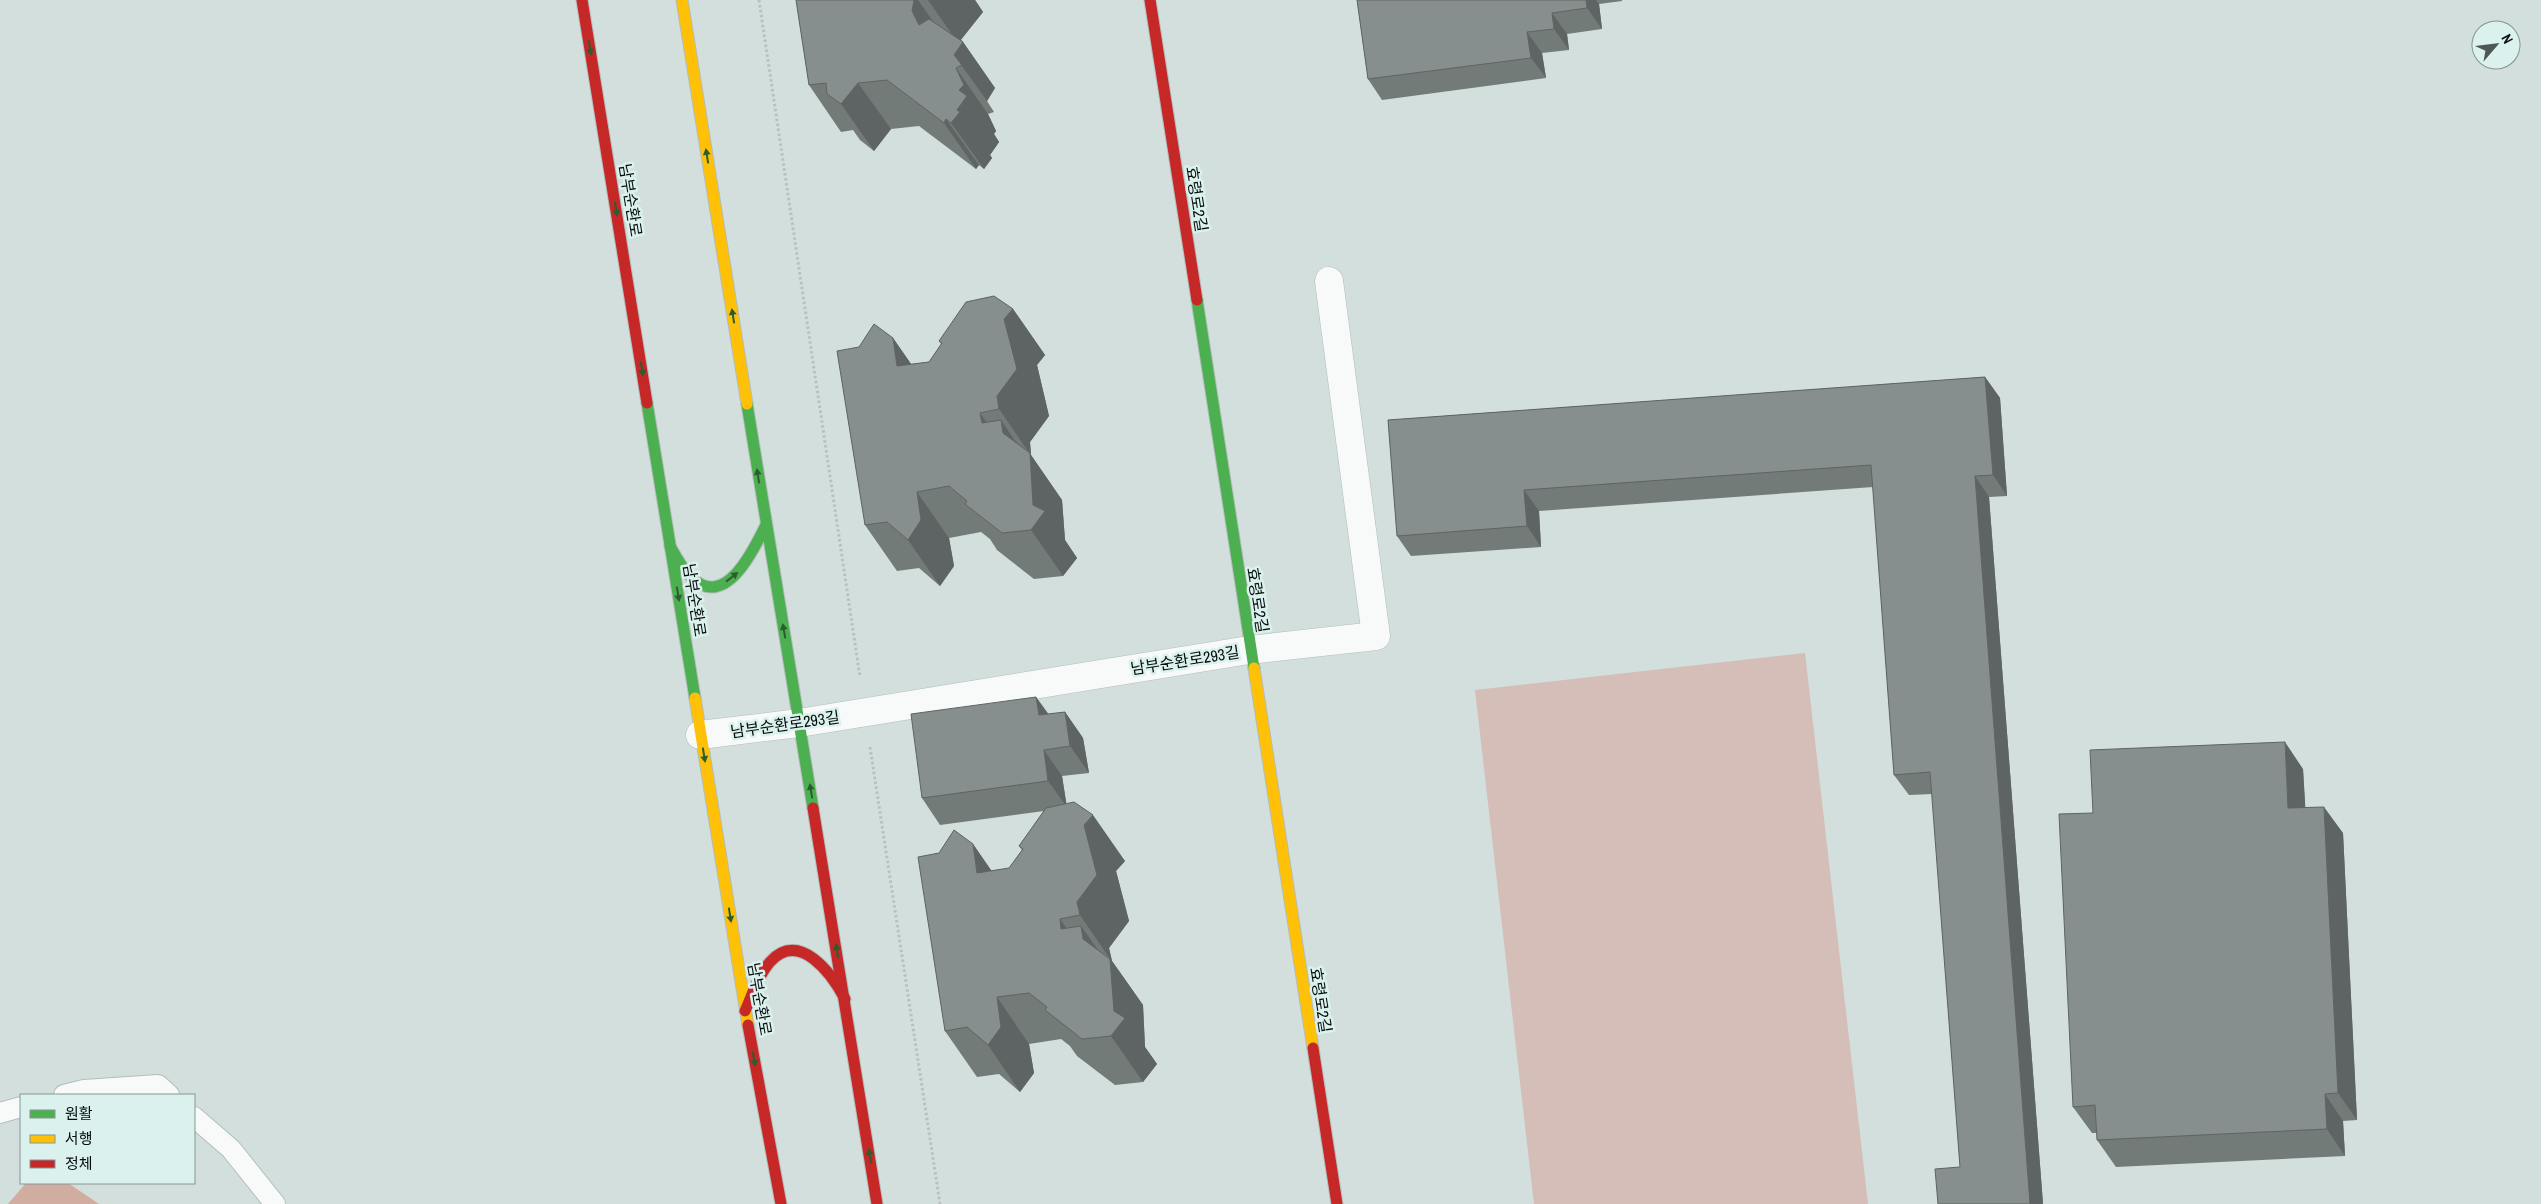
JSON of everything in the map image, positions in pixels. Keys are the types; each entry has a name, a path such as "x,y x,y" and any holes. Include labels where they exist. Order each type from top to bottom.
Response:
{"main road":[{"name":"남부순환로","path":"582,0 745,1011 781,1204"},
{"path":"682,0 877,1204"},
{"name":"효령로2길","path":"1150,0 1337,1204"},
{"path":"670,546 690,575 701,584 712,587 729,581 740,571 766,525"},
{"path":"745,1011 769,963 780,952 799,950 812,956 833,976 845,999"}],"street":[{"name":"남부순환로293길","path":"700,735 865,712 1250,650 1376,636 1329,281"}],"lane":[{"path":"68,1094 84,1090 158,1085 169,1094"},
{"path":"0,1113 20,1107"},
{"path":"195,1117 231,1149 275,1204"}],"path":[{"path":"759,0 940,1204"}],"shaded area":[{"path":"1805,653 1868,1204 1534,1204 1475,690"},
{"path":"25,1184 69,1184 99,1204 8,1204"}],"building":[{"path":"796,0 914,0 912,11 919,25 929,19 963,42 954,55 962,65 956,68 964,85 959,90 967,96 957,110 960,112 951,123 946,119 944,123 887,80 858,83 841,104 827,94 826,83 809,85"},
{"path":"1357,0 1586,0 1587,8 1552,13 1554,29 1527,32 1531,58 1368,79"},
{"path":"994,296 1013,309 1004,319 1017,369 997,396 999,409 980,413 982,423 1001,420 1003,433 1030,453 1033,505 1045,511 1031,530 1002,533 965,504 967,501 949,486 917,492 921,520 908,540 887,522 865,525 837,351 859,347 874,324 893,338 897,366 929,362 942,343 939,341 966,302"},
{"path":"1985,377 1993,475 1975,476 2030,1204 1938,1204 1935,1169 1960,1167 1930,772 1894,775 1871,465 1524,490 1527,526 1397,536 1388,420"},
{"path":"1036,697 1039,715 1065,712 1070,746 1044,750 1048,781 922,798 911,714"},
{"path":"2285,742 2288,808 2324,807 2338,1093 2325,1094 2327,1129 2097,1140 2095,1105 2073,1107 2059,814 2093,813 2090,750"},
{"path":"1074,802 1093,815 1084,825 1097,875 1077,902 1080,915 1060,919 1061,929 1081,926 1083,939 1110,959 1114,1011 1125,1018 1111,1036 1082,1039 1045,1010 1047,1007 1029,993 997,997 1001,1027 988,1045 967,1027 945,1031 918,857 939,853 954,830 973,844 977,873 1009,868 1023,849 1019,846 1046,808"}],"traffic: fast":[{"path":"1197,300 1254,668"},
{"path":"647,403 695,698"},
{"path":"747,404 813,808"},
{"path":"670,546 682,567 692,578 704,586 716,587 727,582 746,561 766,525"}],"traffic: slow":[{"path":"682,0 747,404"},
{"path":"1254,668 1313,1048"},
{"path":"695,698 748,1025"}],"traffic: jam":[{"path":"582,0 647,403"},
{"path":"1150,0 1197,300"},
{"path":"813,808 877,1204"},
{"path":"745,1011 766,967 781,953 792,950 814,959 832,978 845,999"},
{"path":"748,1025 781,1204"},
{"path":"1313,1048 1337,1204"}]}
